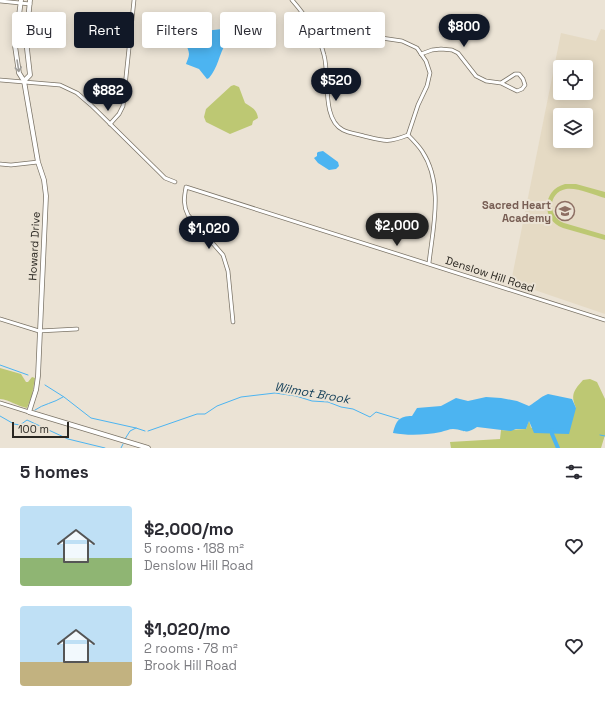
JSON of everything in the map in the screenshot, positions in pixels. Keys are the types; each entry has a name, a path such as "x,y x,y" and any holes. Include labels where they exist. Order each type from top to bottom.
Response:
{"street":[{"path":"110,124 120,114 122,106 134,0"},
{"path":"292,0 303,12"},
{"path":"0,1 30,2"},
{"name":"Howard Drive","path":"21,2 15,46 19,73 24,81 38,162 44,180 46,196 37,384 29,412"},
{"name":"Howard Drive","path":"24,81 30,75 26,40 30,2"},
{"path":"321,48 324,55 327,95 334,122 342,129 386,142 408,135 418,105 427,86 430,73 426,61 417,48 402,41 385,38"},
{"path":"421,54 432,50 452,50 458,53 476,76 486,81 502,83 517,91 522,89 525,85 519,74 515,74 502,83"},
{"path":"0,80 60,85 78,93 158,172 165,178 175,182"},
{"path":"408,135 422,151 433,177 436,196 429,263"},
{"path":"0,164 38,162"},
{"name":"Denslow Hill Road","path":"233,322 228,271 223,255 188,215 184,208 186,188 385,251 429,263 605,320"},
{"path":"0,319 40,331 77,329"},
{"path":"0,403 148,448"}],"shaded area":[{"name":"Sacred Heart Academy","path":"601,29 605,30 605,314 511,282 553,73 553,100 593,100 593,60 556,60 561,33 596,41"}],"green space":[{"path":"234,85 239,87 245,103 255,110 258,118 253,121 252,125 230,134 206,122 204,117 206,109"},
{"path":"565,184 576,184 605,192 605,198 580,190 566,189 555,195 552,205 555,216 559,220 564,223 605,235 605,240 563,228 551,219 547,205 548,198 557,187"},
{"path":"0,368 21,374 26,382 28,382 32,377 35,378 32,395 27,408 0,399"},
{"path":"590,379 597,382 605,399 605,435 601,448 451,448 450,442 500,439 501,430 526,429 529,420 531,428 576,408 573,400 575,390 583,380"}],"water":[{"path":"220,29 220,48 224,48 212,74 207,79 199,69 186,64 189,54 188,48 212,48 212,30"},
{"path":"323,151 338,162 339,166 336,169 329,170 318,163 314,158 317,156 318,152"},
{"path":"548,394 572,399 576,408 569,434 534,433 529,421 526,429 516,429 511,431 477,427 467,431 453,429 423,434 405,435 393,433 397,422 401,418 412,416 417,408 441,406 456,398 468,401 486,397 501,398 517,401 529,406"}],"waterway":[{"name":"Wilmot Brook","path":"0,365 28,375"},
{"name":"Wilmot Brook","path":"45,385 64,397 91,418 145,431"},
{"name":"Wilmot Brook","path":"148,431 197,414 205,414 217,406 241,397 275,393 296,396 312,401 328,402 341,407 353,409 370,417 376,412 399,419"},
{"path":"35,410 63,397"},
{"path":"0,416 14,424 20,425 27,420 68,439 105,448"},
{"path":"125,439 130,431 136,428"},
{"path":"552,430 552,434 558,448"},
{"name":"Wilmot Brook","path":"600,435 605,436"},
{"path":"121,448 123,444"}],"place":[{"name":"Sacred Heart Academy","path":"565,211"}]}
